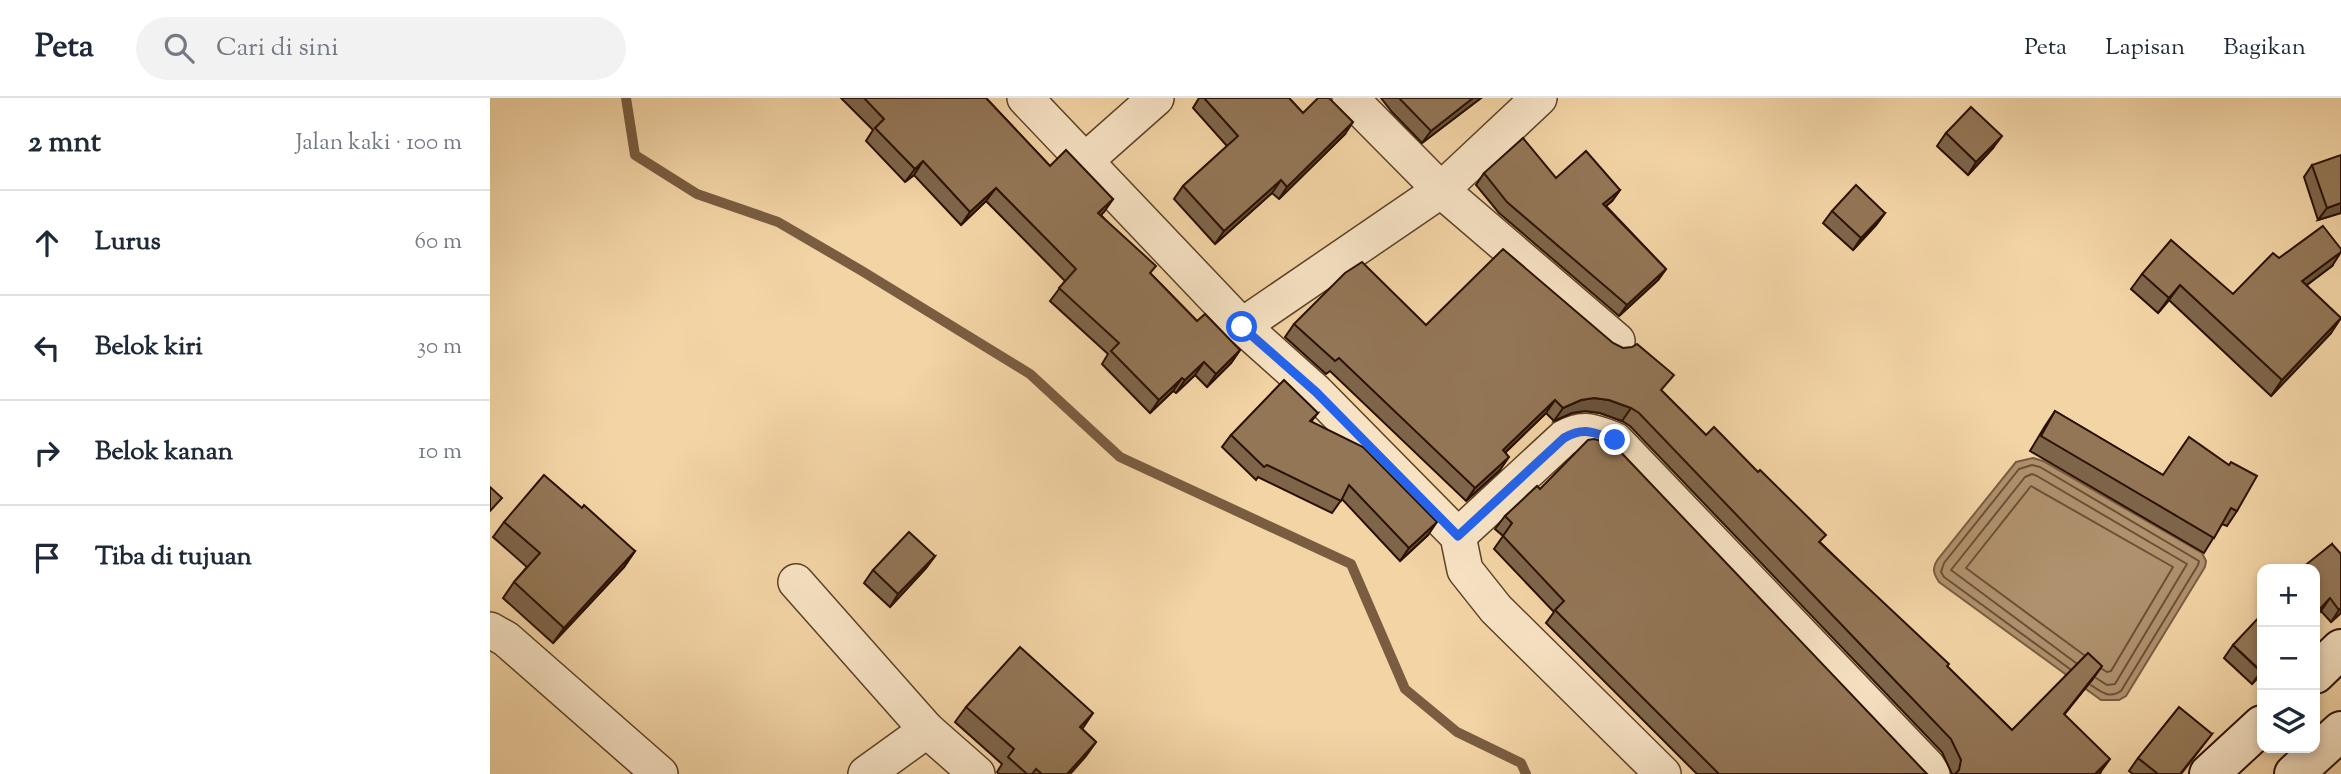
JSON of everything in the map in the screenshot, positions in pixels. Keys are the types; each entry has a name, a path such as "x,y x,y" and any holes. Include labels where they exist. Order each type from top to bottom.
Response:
{"street":[{"path":"1025,98 1242,327 1316,392 1458,536 1465,570 1496,609 1662,774"},
{"path":"1086,160 1156,98"},
{"path":"1350,98 1441,190 1617,341"},
{"path":"1242,327 1441,190 1539,98"},
{"path":"1458,536 1564,438 1576,431 1583,431 1615,440 1918,756 1932,774"},
{"path":"796,582 927,730 977,774"},
{"path":"495,641 660,774"},
{"path":"2320,669 2341,649"},
{"path":"866,774 927,730"},
{"path":"2294,774 2341,731"},
{"path":"2233,767 2257,732"}],"water":[{"path":"2033,458 2043,461 2202,553 2206,561 2205,567 2126,696 2119,700 2101,700 1939,582 1934,573 1938,559 2016,462"}],"building":[{"path":"864,98 986,98 1050,166 1066,150 1113,199 1098,213 1156,266 1150,273 1197,321 1205,314 1240,350 1216,374 1204,362 1159,400 1111,351 1119,343 1059,288 1076,269 996,188 970,212 923,161 915,169 875,128 884,119"},
{"path":"1204,98 1289,98 1303,113 1318,98 1329,98 1353,122 1287,187 1281,180 1224,231 1183,186 1238,136"},
{"path":"1399,98 1473,98 1431,131"},
{"path":"1971,107 2002,136 1976,162 1946,133"},
{"path":"1523,138 1556,178 1586,151 1620,190 1603,204 1666,269 1627,305 1507,202 1484,173"},
{"path":"2341,155 2341,203 2327,208 2312,165"},
{"path":"1856,185 1885,213 1861,238 1832,211"},
{"path":"2323,226 2341,252 2302,281 2341,318 2282,380 2180,285 2169,298 2142,274 2171,240 2233,294 2273,253 2279,258"},
{"path":"1503,249 1613,343 1623,348 1637,344 1674,375 1661,390 1706,435 1714,427 1758,472 1760,470 1826,535 1819,542 1949,664 1947,666 2012,730 2088,653 2102,666 2064,714 2110,759 2095,774 1955,774 1959,770 1961,760 1951,739 1639,413 1609,400 1581,400 1563,408 1555,400 1503,450 1509,457 1475,488 1339,358 1335,361 1294,324 1345,273 1362,262 1426,325"},
{"path":"1284,380 1318,413 1310,421 1363,447 1437,522 1409,548 1349,485 1341,501 1267,465 1264,467 1231,435"},
{"path":"2055,411 2163,475 2189,437 2229,465 2231,462 2257,476 2237,511 2231,508 2214,538 2041,436"},
{"path":"1588,440 1613,444 1927,774 1719,774 1555,610 1564,601 1503,536 1512,523 1505,516 1537,486 1540,489"},
{"path":"544,475 582,508 584,505 635,551 564,628 514,582 540,553 504,522"},
{"path":"490,487 502,498 490,511"},
{"path":"909,532 935,556 898,594 873,570"},
{"path":"2332,544 2341,554 2339,610 2330,598 2320,609 2320,564 2307,564"},
{"path":"2257,619 2257,667 2233,645"},
{"path":"1020,647 1093,713 1080,727 1096,742 1067,774 1042,774 1036,769 1032,774 1027,774 1008,757 1014,749 966,707"},
{"path":"2179,707 2212,734 2180,774 2158,774 2138,758"}],"waterway":[{"path":"626,98 635,155 697,194 778,222 1030,374 1120,457 1351,564 1405,689 1457,732 1521,763 1526,774"}],"route":[{"path":"1242,327 1316,392 1458,536 1564,438 1576,431 1583,431 1615,440"}]}
